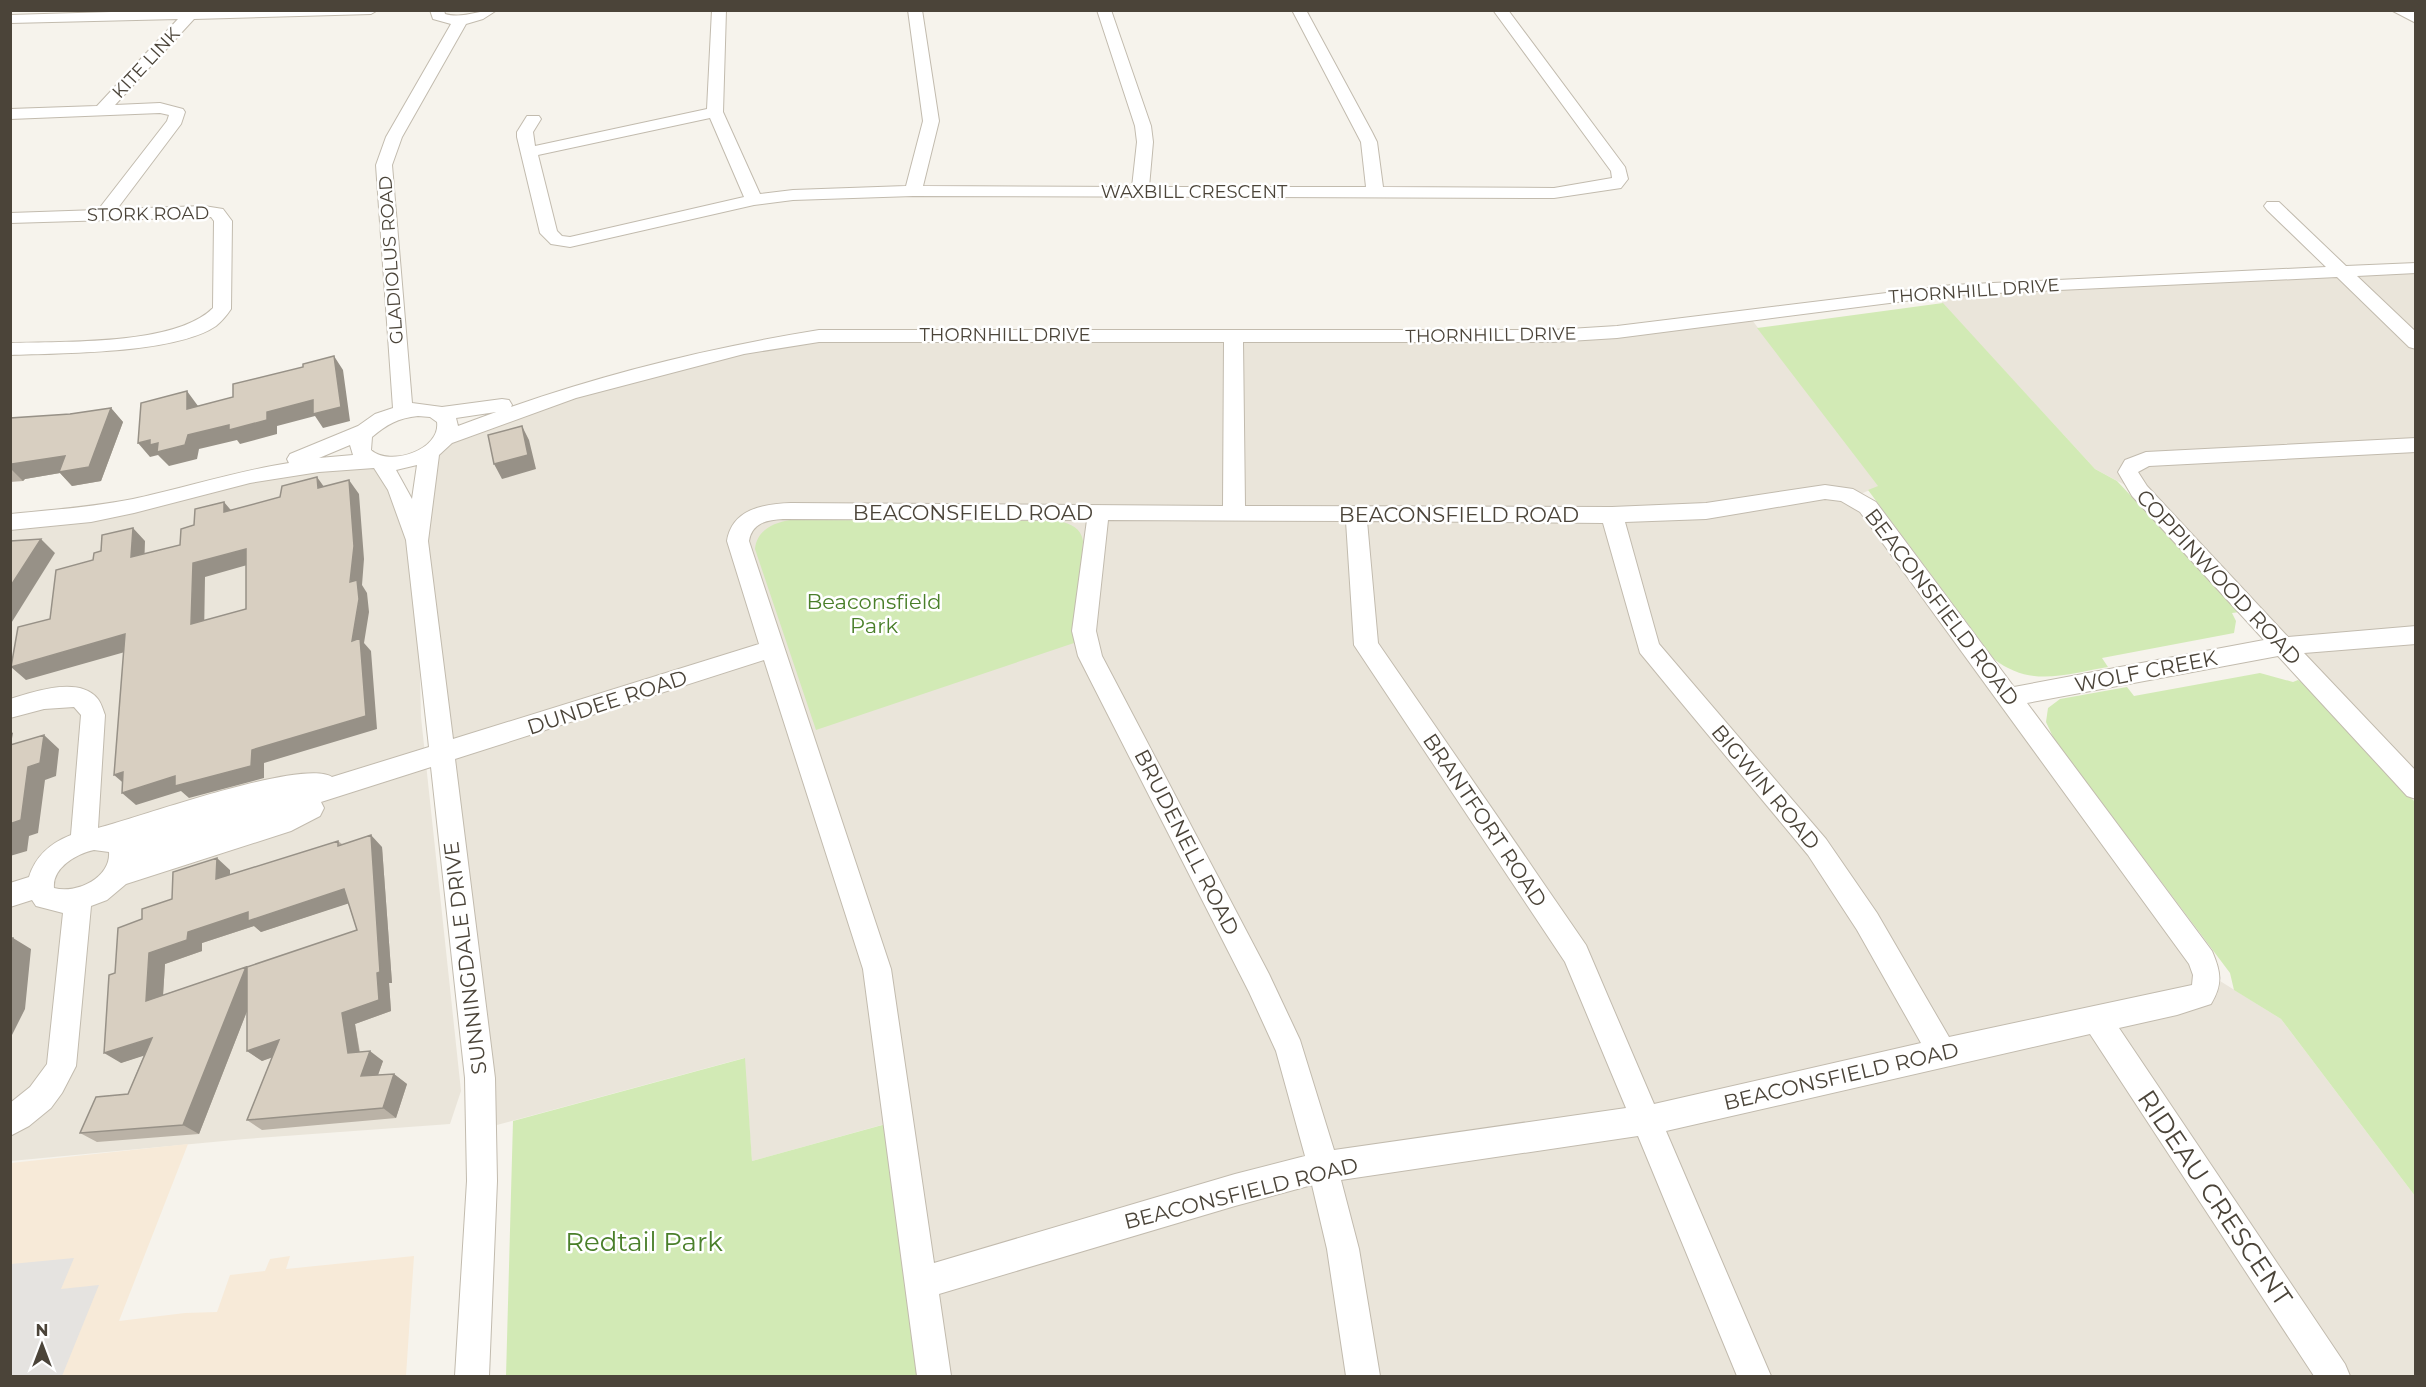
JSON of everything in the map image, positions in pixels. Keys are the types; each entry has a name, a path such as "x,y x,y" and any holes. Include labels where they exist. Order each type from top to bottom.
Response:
{"street":[{"path":"10,19 370,10"},
{"path":"437,10 438,16 444,19 461,20 482,15 490,10"},
{"path":"719,10 715,112 754,200"},
{"path":"913,191 931,121 915,10"},
{"path":"1104,10 1144,134 1140,192"},
{"path":"1299,10 1369,142 1376,192"},
{"name":"WAXBILL CRESCENT","path":"533,118 525,132 528,152 549,232 553,238 563,242 577,242 754,200 794,195 913,191 1554,193 1611,186 1620,179 1618,171 1500,10"},
{"path":"2398,10 2415,19"},
{"name":"KITE LINK","path":"102,110 192,13"},
{"name":"GLADIOLUS ROAD","path":"403,411 384,165 394,137 461,20"},
{"path":"10,114 168,108 174,110 178,115 104,214"},
{"path":"528,152 715,112"},
{"path":"2272,206 2415,343"},
{"name":"STORK ROAD","path":"10,218 204,211 221,215 223,221 220,315 201,328 156,340 10,349"},
{"name":"THORNHILL DRIVE","path":"403,411 425,409 441,414 570,393 744,348 819,336 1582,335 1943,291 2415,268"},
{"path":"1233,336 1234,513"},
{"name":"THORNHILL DRIVE","path":"376,462 409,461 437,445 570,393"},
{"path":"250,476 368,430 390,415 403,411"},
{"name":"SUNNINGDALE DRIVE","path":"417,541 437,445 448,429 448,420 441,414"},
{"path":"368,430 360,447 363,454 376,462"},
{"name":"COPPINWOOD ROAD","path":"2415,445 2146,459 2132,465 2128,472 2139,491 2415,789"},
{"path":"10,522 91,514 134,506 250,476 319,465 376,462"},
{"name":"SUNNINGDALE DRIVE","path":"376,462 398,489 417,541 480,1078 482,1180 472,1377"},
{"name":"BEACONSFIELD ROAD","path":"1825,492 1854,497 1868,507 2199,955 2207,973 2206,989 2194,998 1942,1052 1647,1120 1323,1167 1235,1190 920,1283 877,969 772,649 738,541 738,534 742,526 760,514 791,511 1098,514 1612,515 1706,512 1825,492"},
{"name":"BRUDENELL ROAD","path":"1098,514 1084,631 1090,656 1259,983 1290,1050 1343,1249 1363,1377"},
{"name":"BRANTFORT ROAD","path":"1356,514 1366,645 1576,954 1647,1120"},
{"name":"BIGWIN ROAD","path":"1612,515 1648,647 1810,838 1841,879 1867,919 1942,1052"},
{"name":"WOLF CREEK","path":"2010,697 2282,646 2415,635"},
{"name":"DUNDEE ROAD","path":"357,782 772,649"},
{"path":"10,709 53,697 66,696 84,701 90,706 93,716 93,840"},
{"path":"357,782 282,823 120,865 95,893 78,900 62,903 44,897 40,885 41,878 50,863 65,850 268,789 289,785 357,782"},
{"path":"93,840 117,842 120,865"},
{"path":"10,895 40,885"},
{"path":"10,1121 27,1111 44,1096 55,1080 61,1065 78,900"},
{"name":"RIDEAU CRESCENT","path":"2097,1020 2333,1377"},
{"path":"1647,1120 1754,1377"},
{"path":"920,1283 934,1377"}],"shaded area":[{"path":"2415,269 2415,792 2136,491 2095,469 1933,293"},
{"path":"1749,316 1879,486 1856,496 2212,976 2281,1019 2415,1196 2415,1376 932,1376 896,1121 752,1161 744,1058 482,1129 417,557 421,717 461,1091 450,1124 245,1139 11,1161 11,523 250,477 381,463 416,539 428,452 491,420 794,339 1480,338"},
{"path":"188,1144 119,1321 185,1313 217,1312 230,1275 265,1271 270,1259 290,1256 286,1269 414,1256 406,1376 11,1376 11,1163"},
{"path":"74,1258 61,1289 99,1285 62,1376 11,1376 11,1264"}],"green space":[{"path":"1943,303 2095,469 2117,481 2240,612 2232,613 2236,621 2234,633 2102,658 2108,667 2049,677 2022,673 1994,659 1868,490 1878,486 1757,328"},
{"name":"Beaconsfield Park","path":"790,520 1059,521 1075,527 1083,541 1074,643 816,730 755,549 762,532 778,523"},
{"path":"2260,673 2293,682 2298,680 2308,687 2415,802 2415,1196 2281,1019 2234,990 2230,973 2054,739 2046,722 2048,708 2060,699 2127,687 2134,696"},
{"name":"Redtail Park","path":"745,1058 752,1161 886,1124 918,1376 506,1376 513,1121"}],"building":[{"path":"334,356 341,407 313,414 313,400 267,412 267,420 229,430 229,425 188,435 185,445 157,452 158,443 150,445 150,440 138,443 141,403 187,391 187,409 233,397 233,384 303,367 303,364"},
{"path":"111,408 89,467 59,472 65,456 10,466 10,418 70,414"},
{"path":"522,426 528,455 494,464 488,435"},
{"path":"317,477 318,488 349,480 354,546 350,582 357,580 359,599 352,641 360,638 366,716 252,750 251,766 175,786 175,776 122,793 123,772 114,775 125,634 11,667 18,627 50,619 56,570 93,560 94,553 101,551 102,535 133,528 131,557 180,545 181,529 194,525 195,509 224,502 224,512 280,497 282,486","holes":["246,549 246,609 191,624 193,563"]},
{"path":"41,539 10,587 10,541"},
{"path":"44,735 40,763 28,767 21,820 12,823 10,831 10,745"},
{"path":"371,835 380,972 377,973 379,1000 342,1013 348,1053 370,1051 361,1076 394,1074 383,1108 247,1120 279,1040 247,1051 247,967 357,930 344,889 248,921 248,912 188,932 187,940 149,953 146,1001 246,967 183,1125 80,1133 96,1097 128,1094 152,1038 104,1053 109,975 115,973 118,928 142,919 142,909 172,899 173,872 217,858 216,879 338,841 338,846"},
{"path":"10,938 13,938 10,961"}]}
